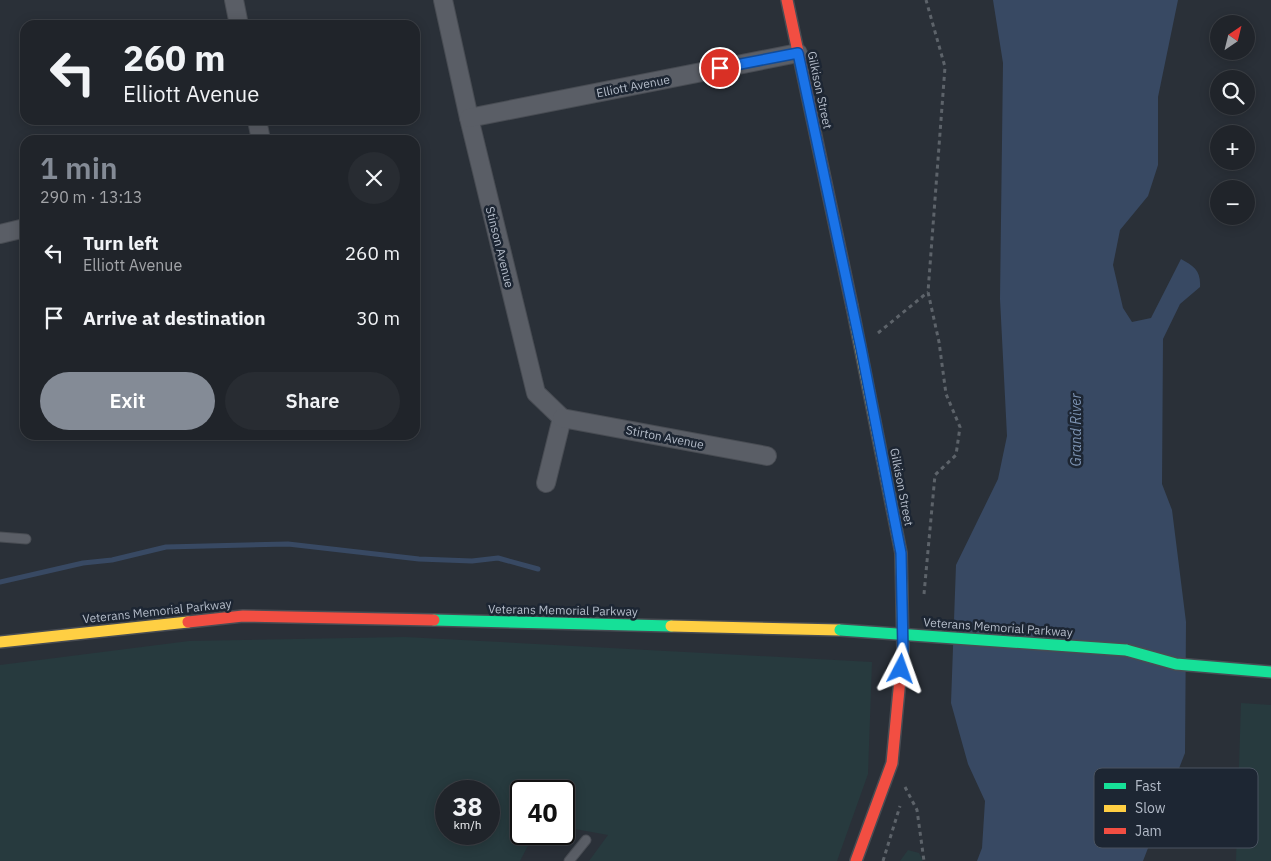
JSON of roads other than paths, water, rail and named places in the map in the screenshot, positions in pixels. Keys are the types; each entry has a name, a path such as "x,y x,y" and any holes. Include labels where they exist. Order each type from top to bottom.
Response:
{"main road":[{"name":"Gilkison Street","path":"787,0 861,348 901,553 903,651 892,763 856,861"},
{"name":"Veterans Memorial Parkway","path":"0,642 243,616 840,630 1126,650 1184,652"},
{"name":"Veterans Memorial Parkway","path":"1126,650 1176,664 1271,672"}],"street":[{"path":"234,0 238,20"},
{"name":"Stinson Avenue","path":"443,0 469,118 536,392 562,418"},
{"name":"Elliott Avenue","path":"469,118 798,53"},
{"path":"0,234 20,229"},
{"path":"546,483 562,418"},
{"name":"Stirton Avenue","path":"562,418 767,456"}],"lane":[{"path":"0,537 26,539"},
{"path":"569,861 586,840"}],"water":[{"name":"Grand River","path":"993,0 1178,0 1158,97 1158,165 1148,196 1120,230 1113,265 1123,308 1132,322 1151,318 1181,259 1196,270 1200,281 1200,287 1180,304 1163,339 1162,484 1172,510 1186,622 1185,753 1179,768 1094,768 1094,848 1148,848 1143,861 977,861 982,848 985,801 968,764 951,703 956,565 998,479 1007,436 1000,299 1003,63"}],"waterway":[{"path":"0,582 83,563 112,560 166,547 288,544 419,559 472,561 498,558 538,569"}]}
